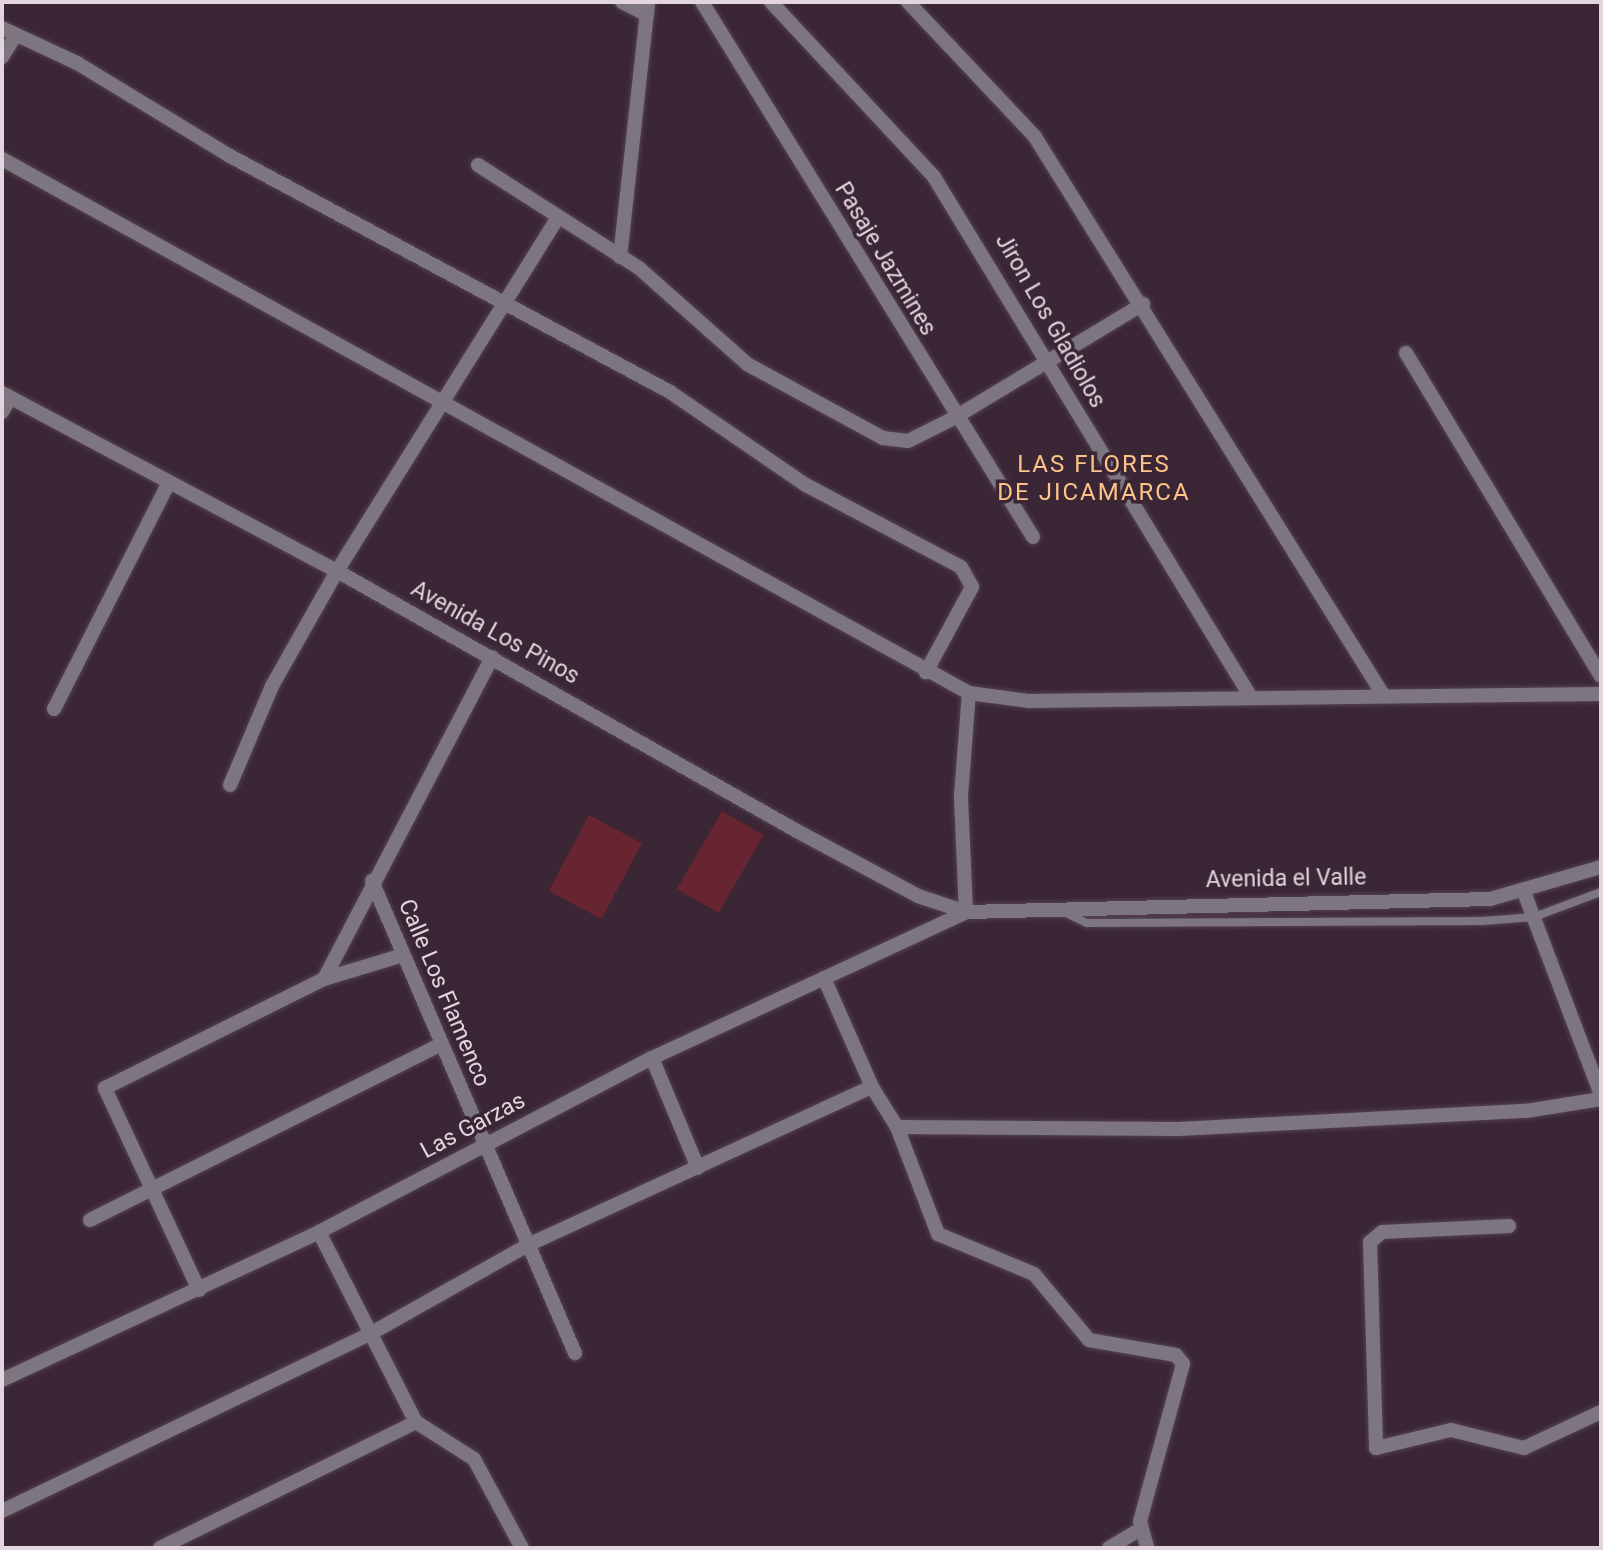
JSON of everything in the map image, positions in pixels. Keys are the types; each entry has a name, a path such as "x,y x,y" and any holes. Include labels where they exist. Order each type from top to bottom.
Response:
{"street":[{"path":"620,257 648,8 622,2"},
{"name":"Pasaje Jazmines","path":"702,2 954,418 1033,537"},
{"name":"Jiron Los Gladiolos","path":"771,2 934,177 1248,694"},
{"path":"908,2 1035,136 1143,304 1382,692"},
{"path":"2,57 8,32 77,63 230,156 505,306 670,392 806,485 961,567 972,587 926,672"},
{"path":"2,159 926,672 969,693 1029,701 1382,692 1601,694"},
{"path":"478,165 620,257 747,364 883,438 908,441 954,418 1048,364 1143,304"},
{"path":"230,785 272,686 337,571 438,401 505,306 558,217"},
{"path":"1406,353 1601,676"},
{"path":"2,412 6,396"},
{"name":"Avenida Los Pinos","path":"6,396 337,571 797,831 918,895 966,912"},
{"path":"54,709 168,484"},
{"path":"324,979 372,881 492,657"},
{"path":"966,912 961,796 969,693"},
{"name":"Avenida el Valle","path":"966,912 1052,906 1490,899 1524,892 1601,867"},
{"name":"Calle Los Flamenco","path":"372,881 440,1045 530,1244 575,1353"},
{"path":"897,1127 1178,1129 1526,1111 1601,1097 1524,892"},
{"name":"Las Garzas","path":"2,1380 200,1290 319,1232 652,1058 966,912"},
{"path":"200,1290 105,1088 324,979 403,955"},
{"path":"824,978 872,1087 897,1127 938,1234 1034,1274 1089,1340 1176,1355 1183,1364 1139,1530 1147,1548"},
{"path":"90,1220 440,1045"},
{"path":"652,1058 698,1168"},
{"path":"2,1511 370,1334 530,1244 872,1087"},
{"path":"1509,1226 1382,1232 1370,1242 1377,1448 1451,1430 1524,1448 1601,1412"},
{"path":"319,1232 416,1422 474,1460 517,1547"},
{"path":"160,1548 416,1422"},
{"path":"1109,1548 1139,1530"}],"lane":[{"path":"1052,906 1087,923 1534,917 1601,892"}],"shaded area":[{"path":"722,811 764,835 719,913 677,889"},
{"path":"589,815 642,843 602,919 549,891"}],"district":[{"name":"LAS FLORES DE JICAMARCA","path":"1094,479"}]}
